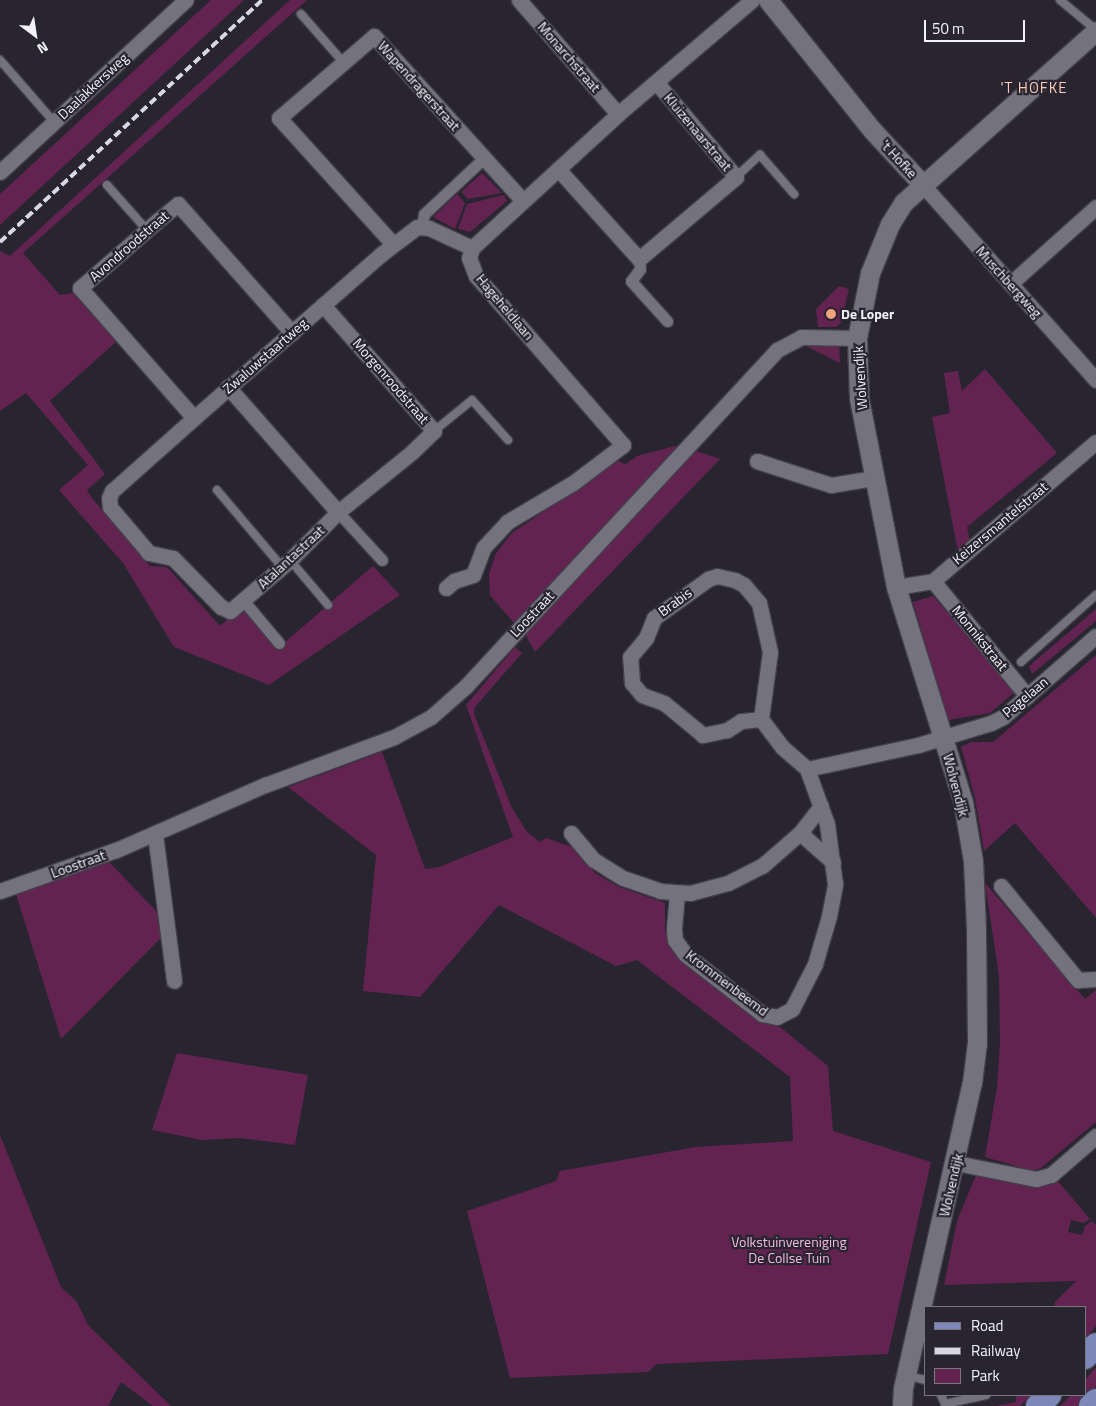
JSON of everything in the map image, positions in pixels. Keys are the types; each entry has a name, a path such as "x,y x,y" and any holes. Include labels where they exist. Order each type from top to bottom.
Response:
{"main road":[{"path":"1086,1356 1096,1345"},
{"path":"1038,1406 1048,1396"},
{"path":"1091,1406 1096,1401"}],"street":[{"name":"Daalakkersweg","path":"0,172 186,0"},
{"name":"Monarchstraat","path":"519,0 618,114"},
{"path":"422,226 472,248 522,200 618,114 752,0"},
{"name":"'t Hofke","path":"768,0 873,131 922,184 1096,31"},
{"name":"Wapendragerstraat","path":"393,244 279,118 374,36 522,200"},
{"name":"Kluizenaarstraat","path":"638,259 736,177 656,82"},
{"name":"Zwaluwstaartweg","path":"112,491 393,244 422,226 424,214 484,158"},
{"path":"558,169 638,259 640,269 631,281 667,321"},
{"name":"Muschbergweg","path":"922,184 1096,380"},
{"name":"Wolvendijk","path":"902,1406 906,1375 956,1163 976,1044 976,929 973,860 963,802 896,587 858,398 857,338 862,300 880,245 904,202 922,184"},
{"name":"Avondroodstraat","path":"194,418 80,288 178,204 292,333"},
{"path":"1011,283 1096,207"},
{"name":"Hageheldlaan","path":"446,588 454,581 473,575 484,547 506,522 573,483 623,445 476,276 469,258 472,248"},
{"name":"Morgenroodstraat","path":"323,305 434,431 338,512"},
{"name":"Loostraat","path":"0,890 155,834 265,785 394,737 431,717 466,686 777,350 801,337 857,338"},
{"path":"228,388 382,560"},
{"name":"Keizersmantelstraat","path":"896,587 933,580 1096,442"},
{"path":"757,461 831,484 874,478"},
{"name":"Atalantastraat","path":"112,491 110,506 149,553 172,558 221,607 230,611 286,563 338,512"},
{"name":"Brabis","path":"725,577 744,585 759,603 764,617 770,652 761,719 741,721 721,733 703,735 664,703 642,695 632,683 630,658 646,638 654,618 708,579 725,577"},
{"name":"Monnikstraat","path":"933,580 1027,696"},
{"path":"243,600 278,642"},
{"name":"Pagelaan","path":"943,737 991,723 1027,696 1096,636"},
{"path":"761,719 774,738 807,769 943,737"},
{"name":"Krommenbeemd","path":"677,894 674,929 682,950 762,1014 777,1017 792,1009 815,964 833,902 834,862 821,806 807,769"},
{"path":"571,833 607,870 645,886 677,894 708,889 747,875 800,833 821,806"},
{"path":"800,833 834,862"},
{"path":"155,834 174,981"},
{"path":"1001,886 1078,980 1096,979"},
{"path":"956,1163 1036,1179 1051,1175 1096,1136"}],"lane":[{"path":"1060,0 1096,31"},
{"path":"301,14 343,62"},
{"path":"0,60 54,122"},
{"path":"736,177 760,155 794,194"},
{"path":"107,185 147,230"},
{"path":"434,431 472,400 508,440"},
{"path":"217,490 328,605"},
{"path":"1021,662 1096,595"},
{"path":"906,1375 924,1380"},
{"path":"941,1396 945,1404 981,1396"}],"green space":[{"path":"211,0 244,0 0,225 0,194"},
{"path":"290,0 307,0 23,253 60,295 73,293 117,341 50,401 105,474 87,490 91,497 150,566 167,567 220,626 242,607 277,649 373,566 400,595 269,685 174,647 123,563 59,490 88,465 26,393 0,411 0,251 10,256"},
{"path":"482,173 502,193 468,199 461,192"},
{"path":"457,194 465,203 455,229 433,217"},
{"path":"504,195 507,201 470,232 458,229 467,204"},
{"path":"839,286 849,289 841,323 836,327 818,327 816,309"},
{"path":"839,343 840,363 806,346 792,350 803,344"},
{"path":"985,369 1057,453 967,527 971,547 959,557 932,417 950,413 944,373 958,371 962,391"},
{"path":"675,446 682,448 514,623 490,595 489,574 496,553 512,533 618,461 626,464 637,456"},
{"path":"696,451 720,459 535,652 525,634"},
{"path":"933,596 1016,691 990,713 948,720 913,602"},
{"path":"1096,609 1096,621 1032,674 1029,666"},
{"name":"Volkstuinvereniging De Collse Tuin","path":"515,647 522,653 475,707 474,714 512,808 527,832 540,842 546,838 572,847 595,873 619,887 665,903 665,929 668,941 754,1014 768,1024 780,1027 828,1066 833,1131 931,1162 888,1354 657,1364 648,1372 510,1378 467,1211 556,1181 560,1171 696,1147 793,1141 790,1077 637,960 616,966 499,905 420,997 363,991 376,855 288,787 382,752 425,869 439,867 513,837 466,705"},
{"path":"1096,655 1096,918 1015,823 984,851 975,798 961,747 971,742 993,742"},
{"path":"109,862 162,917 163,936 61,1039 16,894"},
{"path":"985,883 1085,999 1096,990 1096,1122 1041,1168 1032,1171 985,1157 997,1087 1000,1043 999,976"},
{"path":"177,1053 308,1075 295,1145 240,1138 202,1140 152,1130"},
{"path":"0,1135 61,1287 77,1302 88,1325 171,1406 153,1406 121,1382 108,1406 0,1406"},
{"path":"976,1175 1012,1178 1042,1187 1055,1178 1090,1219 1084,1223 1071,1220 1068,1232 1082,1235 1085,1226 1092,1221 1096,1225 1096,1326 1086,1338 1086,1306 1055,1306 1055,1302 1076,1281 944,1285 957,1221"},
{"path":"1096,1367 1096,1387 1078,1406 1060,1406 1070,1396 1086,1396 1086,1379"},
{"path":"1016,1396 1030,1396 1020,1406 996,1406 1016,1402"}],"railway":[{"path":"0,242 262,0"}],"place":[{"name":"De Loper","path":"831,314"}],"district":[{"name":"'T HOFKE","path":"1034,88"}]}
